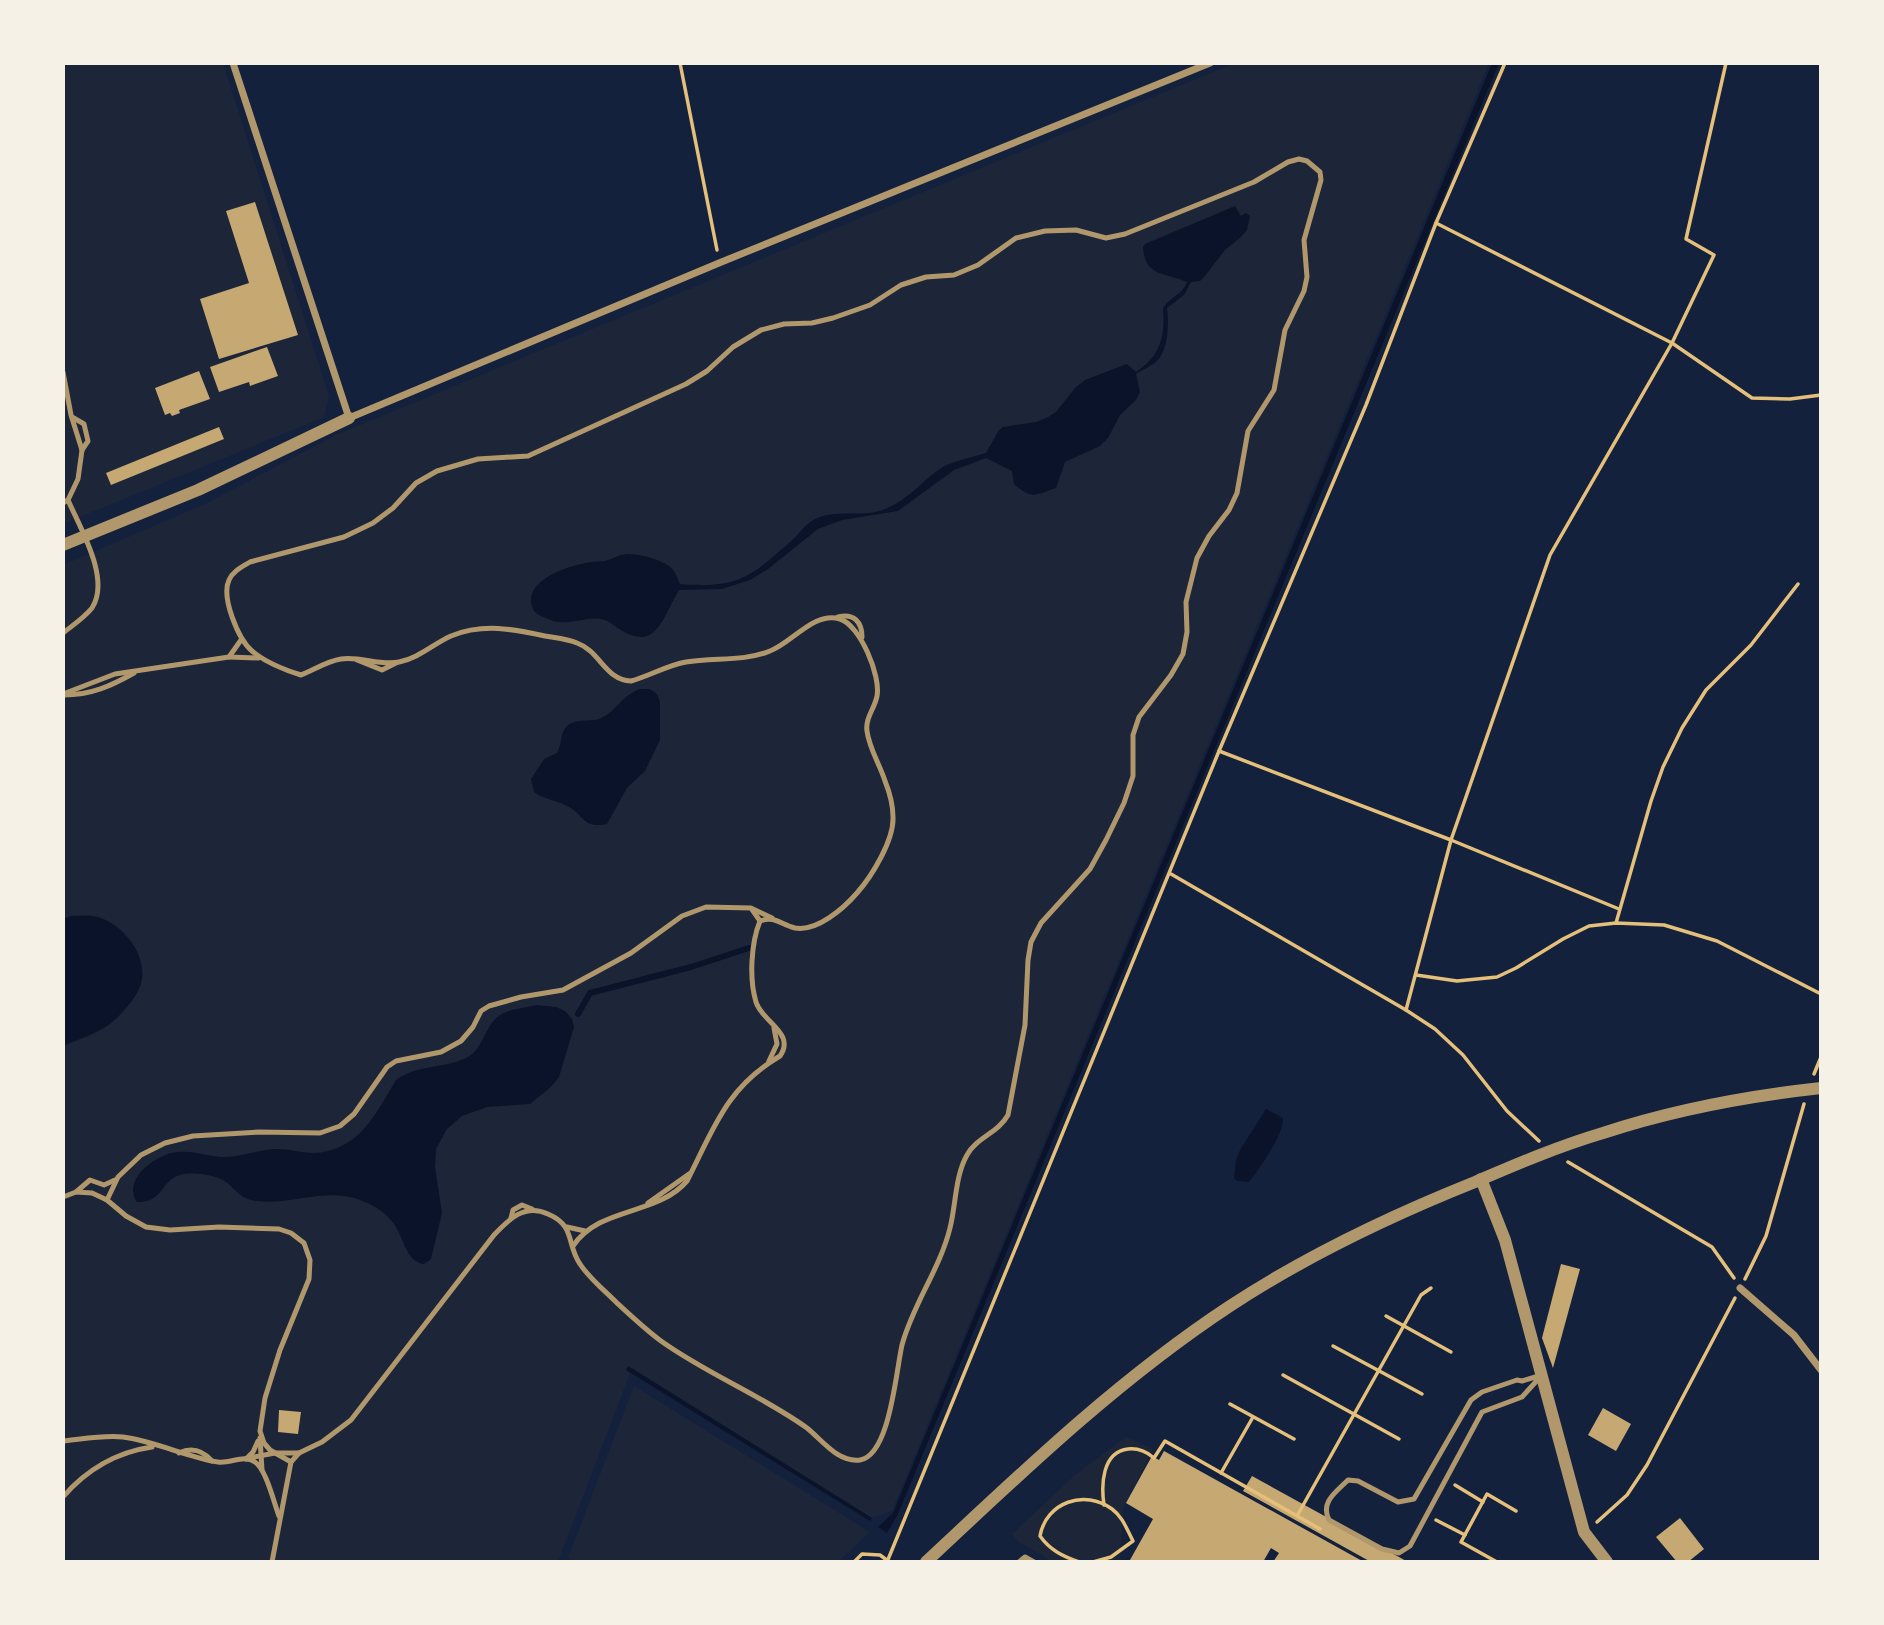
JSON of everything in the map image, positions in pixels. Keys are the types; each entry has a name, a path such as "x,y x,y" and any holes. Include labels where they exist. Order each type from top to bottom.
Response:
{"street":[{"path":"233,63 349,418"},
{"path":"63,545 198,490 349,418 719,263 1210,63"},
{"path":"926,1562 1019,1474 1132,1378 1229,1306 1338,1244 1407,1209 1550,1151 1605,1132 1715,1104 1821,1088"},
{"path":"1481,1179 1505,1240 1584,1532 1607,1562"},
{"path":"1740,1288 1794,1335 1821,1370"}],"lane":[{"path":"262,658 242,640 226,592 229,580 236,570 250,562 344,537 373,523 393,508 416,483 437,471 478,459 528,456 686,384 707,371 733,347 761,330 784,324 812,323 833,318 870,304 901,285 926,277 954,275 978,265 1016,238 1045,231 1076,230 1106,238 1125,234 1254,182 1288,162 1299,159 1307,161 1320,172 1321,180 1304,240 1307,277 1304,291 1285,330 1274,390 1248,431 1237,493 1197,558 1186,602 1183,654 1171,675 1139,717 1133,735 1133,776 1124,803 1106,840 1090,869 1035,931 1028,960 1026,1025 1008,1115 1001,1127 975,1145 961,1170 950,1228 916,1305 903,1345 887,1424 878,1446 862,1460 850,1460 840,1456 806,1427 701,1368 659,1339 617,1303 582,1267 573,1251 567,1227"},
{"path":"63,372 82,450 78,480 65,501 91,550 97,572 98,593 84,617 63,633"},
{"path":"72,417 84,424 88,441 82,450"},
{"path":"63,695 115,674 229,657 262,658 301,675 341,659 399,662 450,637 484,628 513,629 577,643 590,649 612,676 631,681 685,662 753,657 772,651 818,621 842,619 854,627 878,680 877,696 867,721 867,731 886,782 894,818 879,862 857,893 834,914 810,927 794,928 751,908 706,907 682,916 631,953 563,990 489,1006 481,1011 473,1027 461,1041 440,1052 396,1062 387,1067 354,1114 340,1126 320,1133 259,1132 193,1136 175,1140 141,1155 116,1180 107,1200"},
{"path":"229,657 242,640"},
{"path":"63,695 90,693 110,687 139,670"},
{"path":"573,1246 585,1231 611,1216 673,1195 687,1181 729,1100 742,1084 780,1056 785,1042 757,1006 753,987 755,946 760,921 751,908"},
{"path":"760,921 772,918"},
{"path":"63,1197 76,1192 90,1180 104,1185 116,1180"},
{"path":"76,1192 92,1193 107,1200 126,1216 146,1227 170,1230 219,1227 279,1229 291,1233 304,1243 310,1260 309,1279 280,1350 265,1398 258,1443 246,1459"},
{"path":"272,1562 291,1462 299,1453 322,1442 351,1420 494,1235 512,1217 533,1209 547,1213 567,1227 585,1231"},
{"path":"1542,1375 1521,1397 1482,1412 1410,1546 1399,1553 1382,1549 1329,1520 1324,1511 1325,1504 1348,1480 1358,1481 1398,1502 1414,1499 1471,1400 1482,1392 1542,1375"},
{"path":"260,1432 264,1443 291,1462"},
{"path":"260,1432 263,1471 280,1519"},
{"path":"63,1441 103,1436 125,1437 223,1463 275,1453 299,1453"},
{"path":"125,1437 130,1444 127,1452"},
{"path":"63,1497 89,1471 127,1452 157,1446"},
{"path":"263,1471 266,1460 275,1453"},
{"path":"246,1459 256,1462 263,1471"},
{"path":"1019,1562 1025,1557 1032,1562"}],"path":[{"path":"680,63 719,263"},
{"path":"855,1562 862,1555 880,1555 888,1562 1219,751 1366,405 1436,223 1505,63"},
{"path":"1406,1010 1451,840 1550,555 1672,343 1714,255 1686,239 1726,63"},
{"path":"1436,223 1672,343 1752,398 1790,399 1821,395"},
{"path":"1616,923 1663,767 1682,728 1706,690 1751,645 1798,584"},
{"path":"1219,751 1451,840 1619,909"},
{"path":"1171,874 1435,1029 1463,1055 1507,1111 1550,1151 1712,1247 1740,1288"},
{"path":"1416,975 1457,981 1497,976 1589,926 1616,923 1664,925 1717,941 1821,994"},
{"path":"1584,1532 1627,1495 1647,1465 1766,1236 1807,1090 1821,1057"},
{"path":"1297,1516 1421,1295 1432,1288"},
{"path":"1386,1317 1451,1352"},
{"path":"1333,1346 1422,1394"},
{"path":"1283,1375 1399,1439"},
{"path":"1230,1404 1294,1439"},
{"path":"1222,1473 1253,1417"},
{"path":"1104,1505 1101,1488 1109,1460 1121,1450 1138,1448 1154,1458 1165,1441 1320,1529"},
{"path":"1455,1478 1453,1485 1483,1502"},
{"path":"1497,1562 1461,1542 1487,1494 1516,1510"},
{"path":"1079,1562 1066,1558 1048,1546 1040,1536 1042,1522 1053,1510 1066,1503 1083,1500 1104,1505 1121,1517 1133,1541 1111,1557 1093,1562"},
{"path":"1431,1521 1434,1519 1465,1535"}],"shaded area":[{"path":"63,63 223,63 329,396 324,417 63,524"},
{"path":"1235,63 1489,63 892,1511 871,1518 632,1368 559,1559 555,1562 63,1562 63,565 205,504 336,435"},
{"path":"1492,63 1499,63 898,1514 887,1533 878,1527 893,1513"},
{"path":"1235,206 1241,216 1246,213 1250,216 1247,230 1225,250 1200,281 1191,282 1184,295 1167,308 1166,344 1156,362 1136,374 1140,392 1136,400 1120,415 1108,438 1100,446 1065,462 1056,488 1029,494 1014,484 1012,471 986,458 954,470 898,511 842,520 818,529 750,580 722,589 679,590 661,624 647,636 638,637 626,633 604,620 555,621 534,611 531,599 534,590 550,575 583,563 606,561 625,554 644,556 665,563 673,570 680,584 715,584 740,578 763,565 813,520 825,515 877,512 893,505 941,468 986,453 1003,427 1036,422 1056,412 1085,380 1127,364 1136,372 1151,359 1160,344 1163,308 1187,282 1152,269 1147,264 1143,247"},
{"path":"640,689 650,689 657,694 660,702 660,740 645,771 627,788 607,824 588,823 567,806 534,792 531,779 544,759 557,753 563,733 569,724 599,719 628,695"},
{"path":"71,916 103,919 121,930 129,938 140,958 142,979 136,996 116,1019 97,1032 63,1046 63,919"},
{"path":"537,1005 556,1007 565,1011 572,1019 574,1027 559,1077 530,1104 487,1107 462,1116 447,1129 436,1149 435,1167 442,1213 431,1259 424,1264 409,1254 394,1224 386,1215 354,1198 330,1195 269,1202 252,1200 218,1178 189,1173 170,1180 153,1199 137,1202 133,1193 137,1177 151,1163 169,1154 189,1152 225,1157 273,1149 319,1153 337,1148 365,1128 396,1080 413,1071 468,1057 476,1050 496,1018 510,1011"},
{"path":"1266,1109 1283,1118 1280,1133 1249,1182 1237,1181 1234,1178 1240,1150"},
{"path":"628,1366 872,1518 870,1521 626,1370"},
{"path":"634,1386 870,1532 838,1562 575,1562 568,1558"},
{"path":"1126,1437 1153,1449 1123,1509 1120,1562 1053,1562 1019,1542 1012,1534 1074,1476"}],"building":[{"path":"255,202 298,335 219,359 200,299 249,283 226,211"},
{"path":"267,347 278,376 250,386 249,382 219,392 210,367"},
{"path":"199,371 210,399 179,410 180,413 172,416 170,413 165,415 155,388"},
{"path":"219,427 224,439 111,485 106,473"},
{"path":"1561,1264 1580,1269 1553,1368 1542,1338"},
{"path":"1603,1408 1631,1424 1616,1451 1588,1435"},
{"path":"279,1410 301,1412 298,1434 278,1432"},
{"path":"1164,1451 1364,1562 1273,1562 1279,1553 1271,1548 1263,1562 1130,1560 1153,1519 1126,1503 1152,1456 1159,1460"},
{"path":"1252,1476 1408,1562 1371,1562 1243,1491"},
{"path":"1680,1518 1704,1549 1688,1562 1677,1562 1656,1537"}],"waterway":[{"path":"578,1014 590,993 691,967 749,948"}]}
